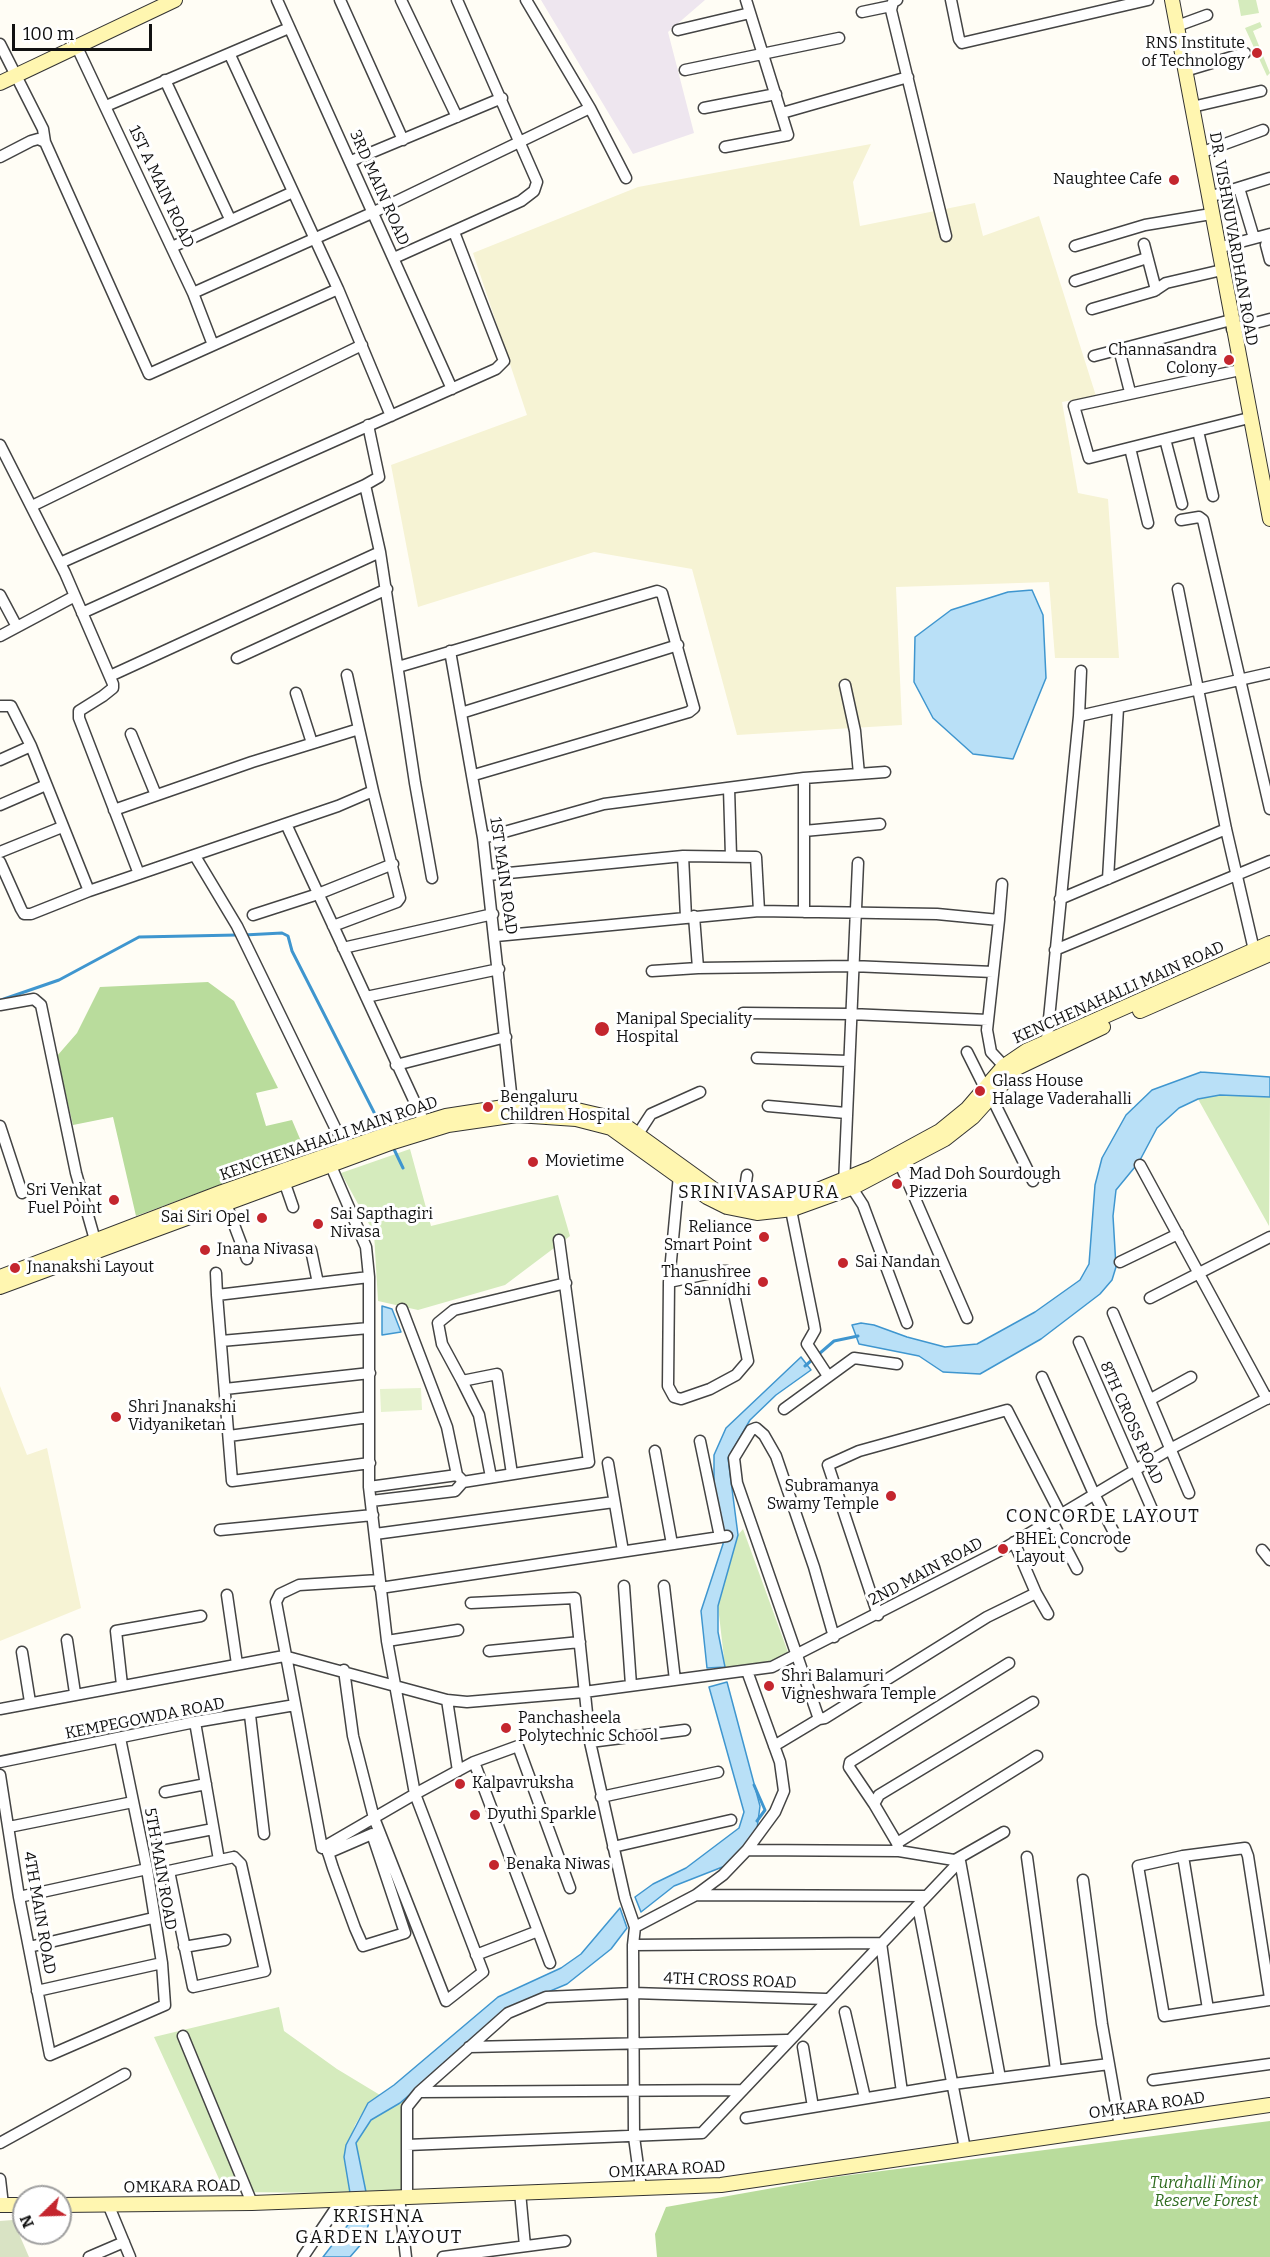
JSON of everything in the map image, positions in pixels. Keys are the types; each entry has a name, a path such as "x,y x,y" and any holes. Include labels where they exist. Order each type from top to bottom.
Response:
{"main road":[{"path":"0,82 175,0"},
{"name":"DR. VISHNUVARDHAN ROAD","path":"1172,0 1249,418 1268,498 1270,519"},
{"name":"KENCHENAHALLI MAIN ROAD","path":"0,1277 95,1240 328,1159 448,1125 513,1111 604,1125 717,1203 757,1213 790,1210 900,1164 945,1139 973,1117 1004,1066 1270,943"},
{"name":"KENCHENAHALLI MAIN ROAD","path":"0,1287 284,1180 328,1159 345,1148 446,1116 513,1111 600,1113 616,1119 713,1189 743,1202 791,1200 847,1187 940,1131 1010,1073 1046,1047 1270,954"},
{"name":"OMKARA ROAD","path":"72,2205 252,2202 722,2185 1270,2105"}],"street":[{"name":"3RD MAIN ROAD","path":"277,0 452,389"},
{"path":"401,0 458,117"},
{"path":"394,258 521,201 534,191 537,182 457,0"},
{"path":"526,0 590,108 626,178"},
{"path":"725,147 788,135 746,0"},
{"path":"951,0 958,39 962,43 1148,0"},
{"path":"342,1 403,140"},
{"path":"862,12 894,3 908,77 946,236"},
{"path":"678,30 750,12"},
{"path":"1177,26 1207,15"},
{"path":"106,106 289,28"},
{"path":"685,70 839,38"},
{"path":"0,44 44,129 45,142 149,375 338,289"},
{"name":"1ST A MAIN ROAD","path":"76,45 172,247 213,345"},
{"path":"1185,71 1245,53"},
{"path":"230,55 338,289 391,416"},
{"path":"782,113 908,77"},
{"path":"165,80 230,219"},
{"path":"1192,107 1261,91"},
{"path":"704,108 776,94"},
{"path":"351,161 502,98"},
{"path":"193,293 374,212 590,108"},
{"path":"1200,153 1263,130"},
{"path":"0,157 31,141 45,142"},
{"path":"1209,197 1270,178"},
{"path":"1239,188 1254,238"},
{"path":"172,247 293,192"},
{"path":"1076,246 1145,225 1211,213"},
{"path":"60,563 496,369 504,361 454,232"},
{"path":"1218,248 1270,234"},
{"path":"1270,234 1266,245 1270,260"},
{"path":"1144,244 1156,290"},
{"path":"1075,281 1148,258"},
{"path":"1092,309 1156,290 1166,283 1222,270"},
{"path":"1094,356 1232,324 1270,319"},
{"path":"32,506 362,345"},
{"path":"1119,349 1130,392"},
{"path":"1240,370 1130,392 1074,406 1088,458 1249,418"},
{"path":"82,613 379,477 368,425"},
{"path":"1198,431 1213,496"},
{"path":"1165,439 1182,504"},
{"path":"0,445 60,563 110,676 113,688 79,711 79,718 139,874"},
{"path":"1130,448 1148,523"},
{"path":"365,485 387,589 432,878"},
{"path":"1181,520 1199,517 1203,520 1270,809"},
{"path":"110,676 380,552"},
{"path":"237,658 387,589"},
{"path":"1179,589 1197,691 1254,950"},
{"path":"398,667 657,591 662,593 694,708 689,712 474,775"},
{"path":"0,595 17,627"},
{"path":"0,636 75,596"},
{"path":"461,713 678,645"},
{"name":"1ST MAIN ROAD","path":"450,651 474,775 483,838 496,936 513,1111"},
{"path":"1046,1047 1079,716 1081,671"},
{"path":"1079,716 1270,673"},
{"path":"333,926 397,902 400,898 347,675"},
{"path":"845,685 855,731 858,774"},
{"path":"296,693 312,743"},
{"path":"0,706 10,706 31,746 89,891"},
{"path":"1108,879 1118,708"},
{"path":"114,810 359,729"},
{"path":"131,734 156,795"},
{"path":"0,760 31,746"},
{"path":"483,838 604,804 804,778 885,772"},
{"path":"804,778 804,912"},
{"path":"0,805 46,785"},
{"path":"729,788 730,856"},
{"path":"0,862 24,914 31,914 89,891 286,824 373,791"},
{"path":"286,824 424,1122"},
{"path":"804,831 880,824"},
{"path":"0,852 62,827"},
{"path":"1060,899 1226,830"},
{"path":"195,856 237,926 345,1148"},
{"path":"683,856 698,968"},
{"path":"488,875 683,856 756,857 759,911"},
{"path":"1055,950 1270,861"},
{"path":"858,862 846,1113 847,1187 863,1205 907,1323"},
{"path":"253,915 318,894 393,864"},
{"path":"1002,884 987,1030 991,1052 1004,1066"},
{"path":"496,936 759,911 937,914 999,920"},
{"path":"343,948 493,915"},
{"path":"652,971 698,968 852,966 993,972"},
{"path":"366,997 499,969"},
{"path":"0,1005 34,999 41,1005 76,1173 95,1240"},
{"path":"743,1014 850,1014 988,1020"},
{"path":"396,1065 506,1037"},
{"path":"967,1052 1033,1181"},
{"path":"757,1058 848,1060"},
{"path":"638,1134 651,1114 700,1092"},
{"path":"768,1106 846,1113"},
{"path":"0,1128 22,1193"},
{"path":"328,1159 366,1248 369,1276 369,1487 387,1641 415,1794 483,1972 446,2001 374,1818 353,1736 344,1670"},
{"path":"900,1164 967,1318"},
{"path":"1140,1166 1268,1398"},
{"path":"669,1282 721,1271 730,1274 748,1361 736,1375 710,1389 681,1399 674,1398 668,1386 669,1282 679,1175"},
{"path":"743,1202 747,1175"},
{"path":"284,1180 293,1207"},
{"path":"225,1201 247,1259"},
{"path":"790,1210 815,1330 807,1344 828,1376"},
{"path":"1120,1262 1178,1234"},
{"path":"1150,1298 1270,1237"},
{"path":"369,1487 490,1477 589,1462 559,1240"},
{"path":"311,1250 318,1283"},
{"path":"216,1273 232,1480 370,1463"},
{"path":"217,1295 369,1276"},
{"path":"490,1477 479,1415 442,1344 438,1323 454,1310 566,1283"},
{"path":"371,1501 455,1491 460,1478 447,1427 402,1309"},
{"path":"1113,1312 1189,1493"},
{"path":"221,1341 369,1328"},
{"name":"8TH CROSS ROAD","path":"1078,1342 1155,1516"},
{"path":"784,1409 854,1358 897,1364"},
{"path":"225,1389 370,1373"},
{"path":"462,1381 497,1374 512,1474"},
{"path":"1042,1377 1094,1494 1121,1546"},
{"path":"1150,1399 1191,1377"},
{"name":"2ND MAIN ROAD","path":"284,1656 344,1670 447,1700 467,1702 584,1692 772,1667 1014,1542 1172,1448 1268,1398"},
{"path":"878,1614 828,1465 859,1451 1007,1410 1057,1518 1077,1569"},
{"path":"229,1436 369,1418"},
{"path":"819,1719 737,1483 734,1458 743,1439 755,1428 765,1435 776,1456 814,1567 834,1637"},
{"path":"327,1849 363,1946 405,1933 406,1930 372,1834 327,1849 322,1848 284,1656 276,1602 280,1594 299,1586 380,1584 723,1536 700,1441"},
{"path":"656,1451 672,1544"},
{"path":"608,1463 623,1551"},
{"path":"375,1534 614,1502"},
{"path":"220,1530 372,1515"},
{"path":"1014,1542 1036,1593 1048,1614"},
{"path":"1262,1550 1270,1560"},
{"path":"624,1586 631,1685"},
{"path":"664,1586 675,1680"},
{"path":"774,1746 819,1719 825,1718 987,1617 1036,1593"},
{"path":"226,1595 237,1664"},
{"path":"471,1603 575,1598 590,1742 625,1898 634,1924 634,2137 641,2188"},
{"path":"122,1685 116,1631 201,1616"},
{"path":"387,1641 458,1630"},
{"path":"68,1640 75,1694"},
{"path":"489,1651 580,1642"},
{"path":"22,1652 30,1702"},
{"path":"0,1709 284,1656"},
{"path":"898,1847 874,1804 849,1767 850,1762 1009,1663"},
{"path":"634,1924 696,1895 723,1875 747,1850 775,1812 784,1791 774,1746 747,1671"},
{"path":"447,1700 458,1771"},
{"path":"874,1804 879,1795 1033,1702"},
{"name":"KEMPEGOWDA ROAD","path":"0,1762 195,1722 250,1715 295,1705"},
{"path":"250,1715 264,1834"},
{"path":"195,1722 219,1860"},
{"path":"590,1742 685,1730"},
{"name":"5TH MAIN ROAD","path":"50,2055 165,2005 162,1964 147,1869 120,1738"},
{"path":"327,1849 374,1818 474,1762 518,1746 570,1888"},
{"path":"898,1847 1037,1756"},
{"path":"474,1762 550,1963"},
{"path":"601,1797 718,1772"},
{"name":"4TH MAIN ROAD","path":"0,1775 19,1896 50,2055"},
{"path":"165,1792 206,1784"},
{"path":"9,1827 133,1802"},
{"path":"613,1847 731,1820"},
{"path":"162,1839 213,1829"},
{"path":"407,2145 702,2133 787,2040 958,1861 1004,1832"},
{"path":"747,1850 898,1847 958,1861"},
{"path":"1245,1848 1270,1999 1164,2016 1138,1866 1183,1856 1245,1848"},
{"path":"1183,1856 1208,2009"},
{"path":"234,1857 239,1859 265,1971 193,1987 184,1947 169,1871 173,1868 234,1857"},
{"path":"1027,1857 1056,2070"},
{"path":"958,1861 999,2078"},
{"path":"19,1896 147,1869"},
{"path":"1083,1880 1120,2127"},
{"path":"696,1895 926,1896"},
{"path":"918,1905 965,2149"},
{"path":"29,1947 153,1918"},
{"path":"476,1954 537,1931"},
{"path":"184,1947 225,1940"},
{"path":"633,1945 881,1942"},
{"path":"881,1942 902,2092"},
{"path":"37,1991 162,1964"},
{"name":"4TH CROSS ROAD","path":"419,2092 508,2013 546,1997 633,1993 826,2000"},
{"path":"845,2012 865,2098"},
{"path":"183,2036 252,2202"},
{"path":"469,2048 787,2040"},
{"path":"803,2047 813,2107"},
{"path":"746,2118 953,2084 1109,2064"},
{"path":"1153,2080 1270,2064"},
{"path":"0,2143 125,2074"},
{"path":"406,2257 403,2197 407,2107 419,2092 743,2090"},
{"path":"0,2179 1,2205"},
{"path":"520,2192 525,2246"},
{"path":"303,2257 345,2199"},
{"path":"108,2204 130,2257"},
{"path":"443,2257 565,2241"},
{"path":"89,2257 124,2242"}],"shaded area":[{"path":"541,0 705,0 668,32 694,133 633,154"},
{"path":"871,144 853,182 860,226 975,203 983,236 1039,216 1096,396 1062,402 1078,493 1108,499 1119,658 1055,658 1049,582 896,587 902,725 737,735 692,569 594,552 418,607 391,465 527,415 473,253 638,187"},
{"path":"0,1386 27,1455 47,1448 81,1608 0,1641"}],"green space":[{"path":"1238,0 1256,0 1259,13 1241,16"},
{"path":"1260,22 1262,27 1253,31 1270,73 1267,76 1245,28"},
{"path":"208,982 234,1001 278,1088 256,1093 266,1126 292,1120 306,1153 136,1216 113,1117 73,1125 57,1056 77,1033 100,987"},
{"path":"1220,1095 1270,1097 1269,1226 1198,1099"},
{"path":"410,1149 431,1226 558,1195 570,1236 505,1285 418,1310 378,1301 374,1233 341,1173"},
{"path":"421,1388 422,1410 381,1412 380,1389"},
{"path":"743,1529 789,1655 760,1667 725,1667 718,1606 738,1535"},
{"path":"279,2007 284,2031 337,2069 380,2095 368,2103 355,2125 344,2157 350,2193 225,2192 154,2037"},
{"path":"404,2099 406,2193 366,2192 356,2143 371,2119"},
{"name":"Turahalli Minor Reserve Forest","path":"1270,2121 1270,2257 657,2257 655,2234 666,2207 835,2177"},
{"path":"12,2220 12,2245 24,2245 29,2257 0,2257 0,2221"}],"water":[{"path":"1032,590 1043,615 1046,678 1013,759 973,754 933,718 914,682 915,637 951,610 1008,592"},
{"path":"1201,1072 1270,1077 1270,1097 1220,1095 1198,1099 1179,1108 1157,1128 1139,1162 1116,1190 1113,1216 1116,1267 1112,1280 1100,1294 1041,1339 980,1374 943,1372 919,1356 859,1344 852,1325 861,1323 945,1347 977,1344 1035,1312 1080,1280 1089,1264 1095,1185 1102,1158 1126,1115 1152,1090"},
{"path":"382,1306 392,1309 401,1332 382,1335"},
{"path":"801,1357 811,1370 776,1395 750,1420 728,1458 738,1535 718,1606 718,1632 725,1667 707,1668 701,1611 723,1544 723,1528 714,1492 714,1455 726,1428"},
{"path":"727,1682 760,1806 757,1829 745,1849 725,1866 674,1886 641,1912 635,1897 653,1884 686,1868 739,1828 744,1812 709,1687"},
{"path":"620,1908 627,1928 611,1949 567,1984 510,2008 400,2103 371,2120 356,2143 366,2192 350,2193 344,2157 346,2145 368,2103 394,2085 498,1997 561,1968 581,1954"},
{"path":"372,2213 363,2242 350,2257 323,2257 354,2217"}],"waterway":[{"path":"244,935 282,933 288,936 292,951 384,1132"},
{"path":"1,1000 59,980 139,937 237,935"},
{"path":"392,1145 403,1168"},
{"path":"805,1366 834,1341 858,1336"},
{"path":"754,1785 765,1810 757,1821"},
{"path":"362,2204 364,2219"}],"place":[{"name":"RNS Institute of Technology","path":"1257,53"},
{"name":"Naughtee Cafe","path":"1174,180"},
{"name":"Channasandra Colony","path":"1229,360"},
{"name":"Manipal Speciality Hospital","path":"602,1029"},
{"name":"Glass House Halage Vaderahalli","path":"980,1091"},
{"name":"Bengaluru Children Hospital","path":"488,1107"},
{"name":"Movietime","path":"533,1162"},
{"name":"Mad Doh Sourdough Pizzeria","path":"897,1184"},
{"name":"Sri Venkat Fuel Point","path":"114,1200"},
{"name":"Sai Siri Opel","path":"262,1218"},
{"name":"Sai Sapthagiri Nivasa","path":"318,1224"},
{"name":"Reliance Smart Point","path":"764,1237"},
{"name":"Jnana Nivasa","path":"205,1250"},
{"name":"Sai Nandan","path":"843,1263"},
{"name":"Jnanakshi Layout","path":"15,1268"},
{"name":"Thanushree Sannidhi","path":"763,1282"},
{"name":"Shri Jnanakshi Vidyaniketan","path":"116,1417"},
{"name":"Subramanya Swamy Temple","path":"891,1496"},
{"name":"BHEL Concrode Layout","path":"1003,1549"},
{"name":"Shri Balamuri Vigneshwara Temple","path":"769,1686"},
{"name":"Panchasheela Polytechnic School","path":"506,1728"},
{"name":"Kalpavruksha","path":"460,1784"},
{"name":"Dyuthi Sparkle","path":"475,1815"},
{"name":"Benaka Niwas","path":"494,1865"}],"district":[{"name":"SRINIVASAPURA","path":"759,1193"},
{"name":"CONCORDE LAYOUT","path":"1103,1517"},
{"name":"KRISHNA GARDEN LAYOUT","path":"379,2227"}]}
